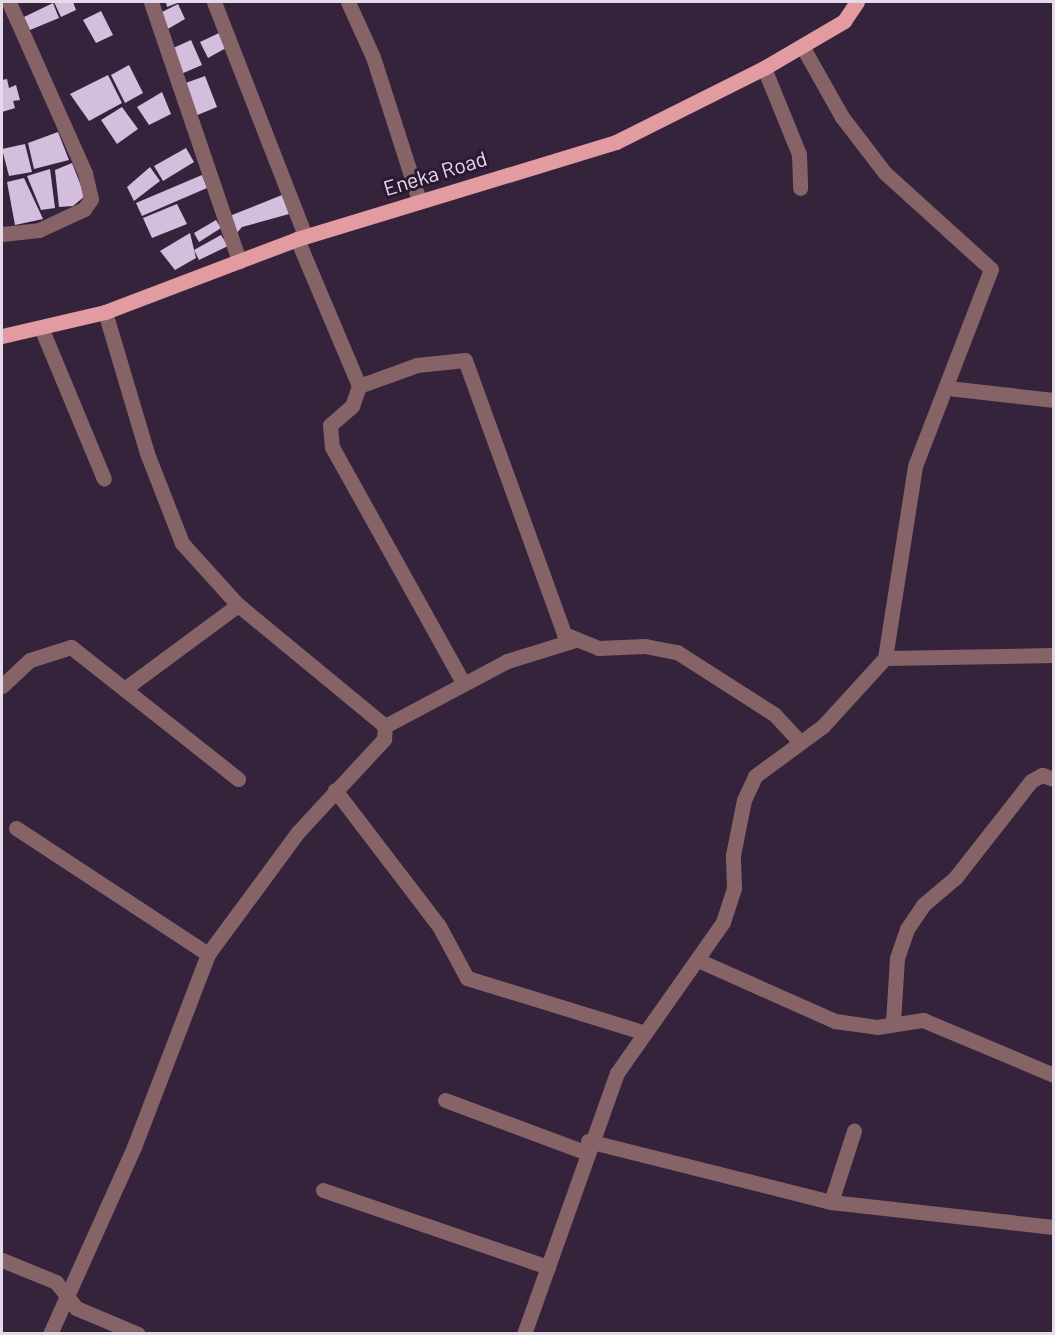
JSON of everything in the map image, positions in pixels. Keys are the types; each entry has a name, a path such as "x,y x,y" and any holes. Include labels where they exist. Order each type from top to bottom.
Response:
{"main road":[{"name":"Eneka Road","path":"2,336 42,330 105,312 301,238 419,200 616,142 764,68 802,46 844,21 857,2"}],"street":[{"path":"2,234 39,230 84,209 91,199 85,173 9,2"},
{"path":"151,2 239,261"},
{"path":"214,2 301,238 359,386 352,406 328,434 365,513 463,682"},
{"path":"348,2 373,57 419,200"},
{"path":"524,1334 587,1147 642,1032 700,961 723,922 734,888 733,855 744,800 755,776 848,703 885,658 915,466 948,388 991,269 885,173 842,117 802,46"},
{"path":"764,68 799,154 800,188"},
{"path":"105,312 147,453 182,543 238,605 385,726"},
{"path":"42,330 104,478"},
{"path":"359,386 417,364 465,360 564,634 572,641 598,648 645,646 677,652 774,714 799,741"},
{"path":"948,388 1053,400"},
{"path":"127,687 238,605"},
{"path":"385,726 463,682 572,641"},
{"path":"2,686 30,660 71,647 127,687 238,779"},
{"path":"885,658 1053,655"},
{"path":"50,1334 64,1296 134,1147 208,954 335,790 384,739 385,726"},
{"path":"894,1022 897,958 907,929 923,905 956,878 1031,781 1041,775 1053,779"},
{"path":"335,790 439,926 467,978 642,1032"},
{"path":"16,828 208,954"},
{"path":"700,961 835,1021 877,1027 894,1022 923,1020 1053,1075"},
{"path":"445,1100 587,1147 831,1202 1053,1227"},
{"path":"831,1202 854,1131"},
{"path":"323,1190 548,1267"},
{"path":"2,1260 56,1282 64,1296 76,1308 138,1334"}],"building":[{"path":"54,2 73,2 76,10 61,17"},
{"path":"166,2 180,2 167,7"},
{"path":"53,3 59,18 30,30 24,17"},
{"path":"178,4 185,19 166,30 160,13"},
{"path":"101,11 113,35 96,43 83,20"},
{"path":"219,33 226,48 208,58 200,42"},
{"path":"191,40 202,65 181,74 171,49"},
{"path":"129,65 143,93 125,103 111,75"},
{"path":"108,75 122,103 89,121 70,94"},
{"path":"205,76 217,107 195,116 183,84"},
{"path":"7,79 9,88 16,85 20,100 13,101 15,108 2,112 2,80"},
{"path":"162,92 171,114 149,125 137,107"},
{"path":"122,107 138,129 117,144 101,120"},
{"path":"58,132 69,160 34,169 28,143"},
{"path":"25,144 32,172 9,176 2,149"},
{"path":"186,148 194,162 163,181 154,166"},
{"path":"72,163 85,196 73,206 59,207 55,170"},
{"path":"150,167 160,181 134,201 127,187"},
{"path":"50,169 55,208 41,210 27,176"},
{"path":"202,175 207,188 142,216 136,203"},
{"path":"24,178 43,219 15,225 7,182"},
{"path":"282,195 289,214 242,227 235,235 227,217"},
{"path":"177,204 187,224 152,238 143,218"},
{"path":"216,220 221,228 199,242 194,233"},
{"path":"190,233 196,258 175,270 160,251"},
{"path":"221,235 228,246 199,260 194,250"}]}
